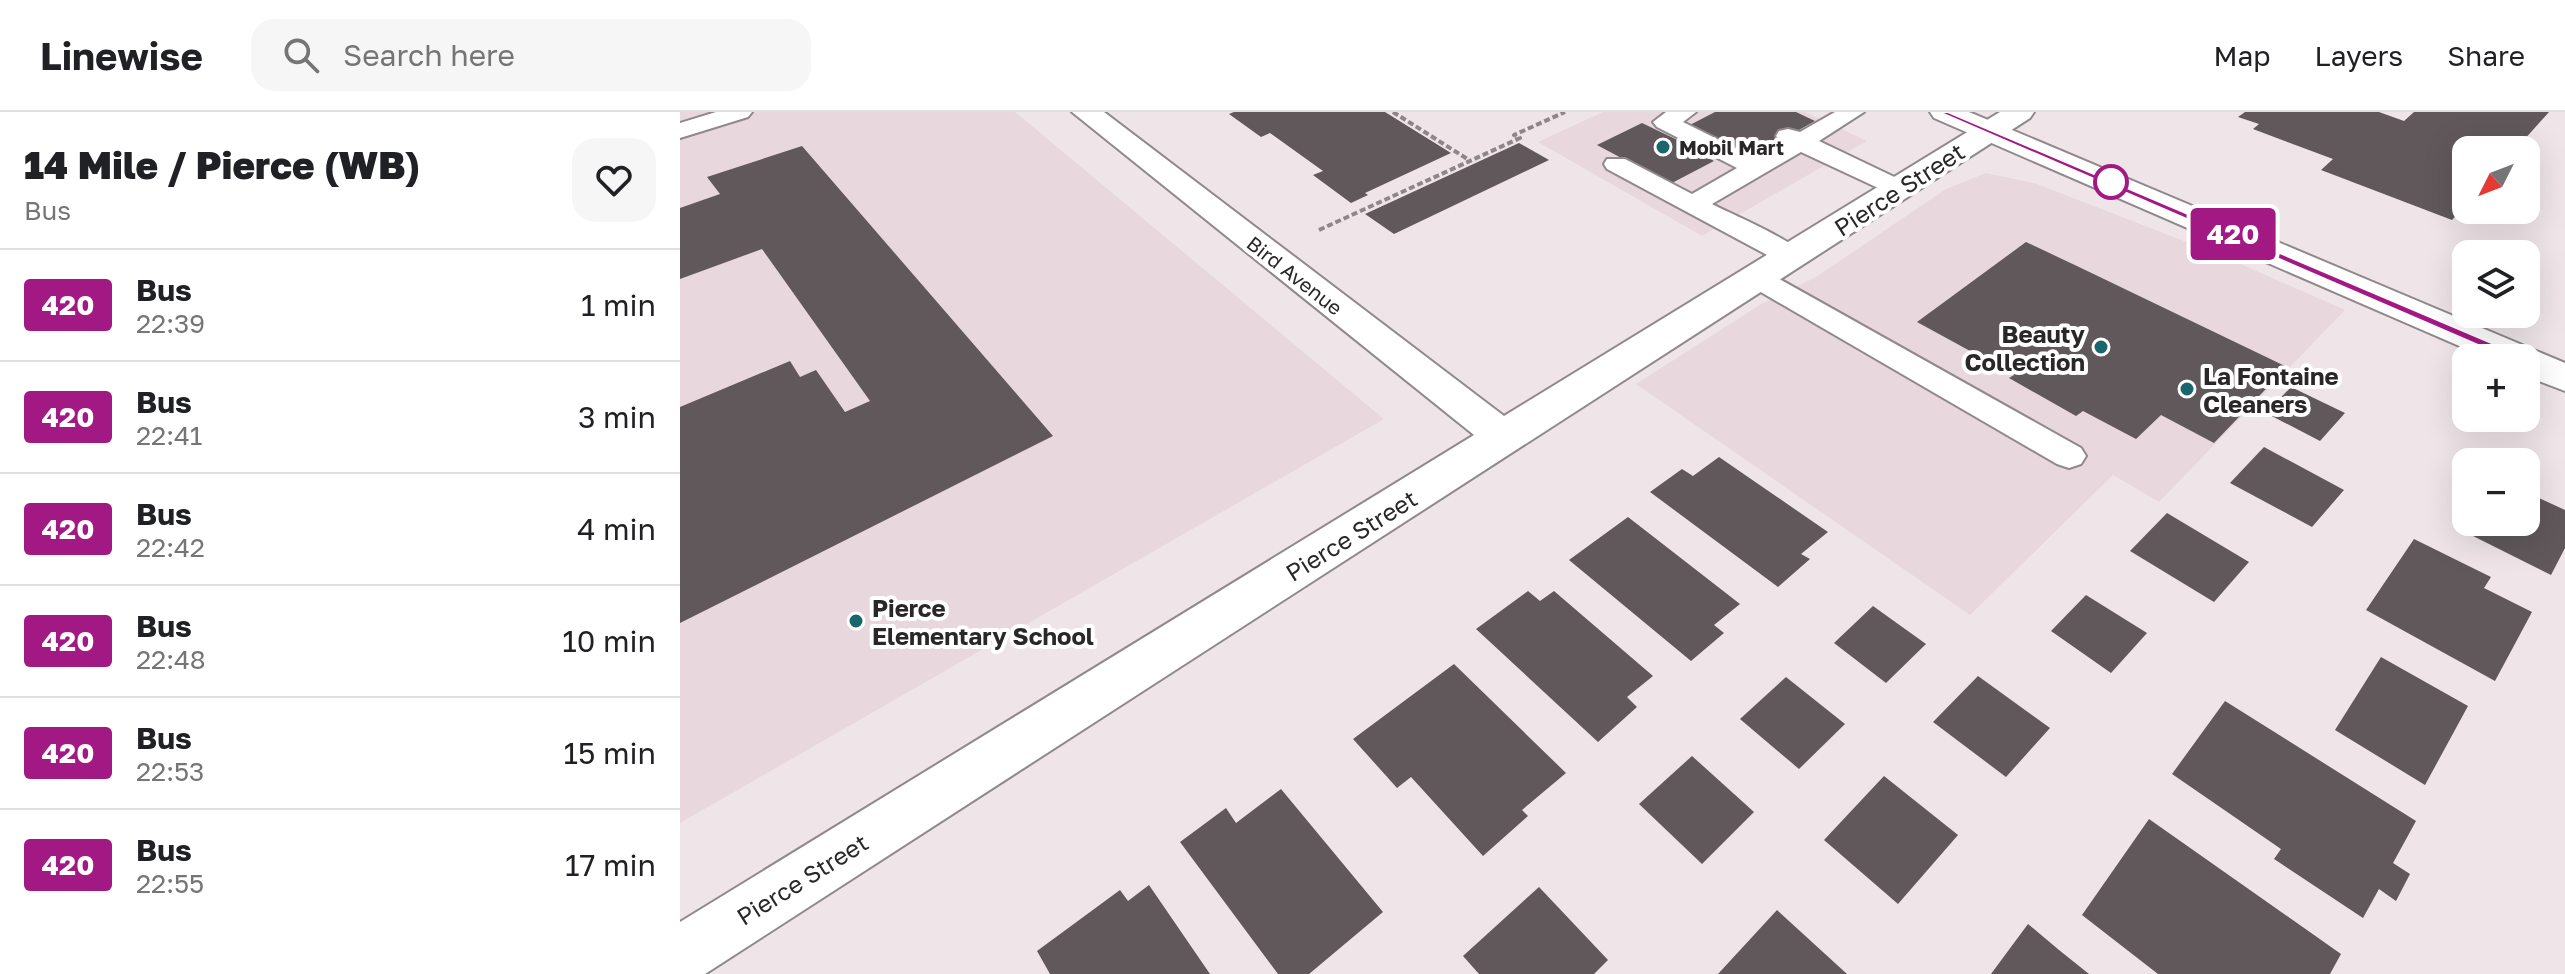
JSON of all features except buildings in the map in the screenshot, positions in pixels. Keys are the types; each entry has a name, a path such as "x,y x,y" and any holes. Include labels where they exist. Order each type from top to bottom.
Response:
{"street":[{"name":"Bird Avenue","path":"1086,112 1505,438"},
{"path":"1944,112 2487,344"},
{"name":"Pierce Street","path":"680,956 2020,112"},
{"path":"2540,367 2565,378"}],"lane":[{"path":"680,131 740,112"},
{"path":"1684,112 1665,122 1755,168"},
{"path":"1692,205 1755,168 1794,139 1852,112"},
{"path":"1794,139 1900,189"},
{"path":"1616,164 1673,197 1736,224 1792,257"},
{"path":"1757,278 2069,456"}],"path":[{"path":"1310,234 1520,138 1514,135 1565,112"},
{"path":"1396,113 1470,161"}],"shaded area":[{"name":"Pierce Elementary School","path":"680,112 1015,112 1384,419 680,823"},
{"path":"1603,112 1805,112 1867,141 1702,236 1538,142"},
{"path":"1986,173 2037,184 2220,255 2345,310 2159,502 2113,475 1970,615 1636,384 1763,303 1816,277 1946,189"}],"bus line":[{"name":"420","path":"1944,112 2488,344"}],"place":[{"name":"Mobil Mart","path":"1663,147"},
{"name":"Beauty Collection","path":"2101,347"},
{"name":"La Fontaine Cleaners","path":"2187,389"},
{"name":"Pierce Elementary School","path":"856,621"}]}
